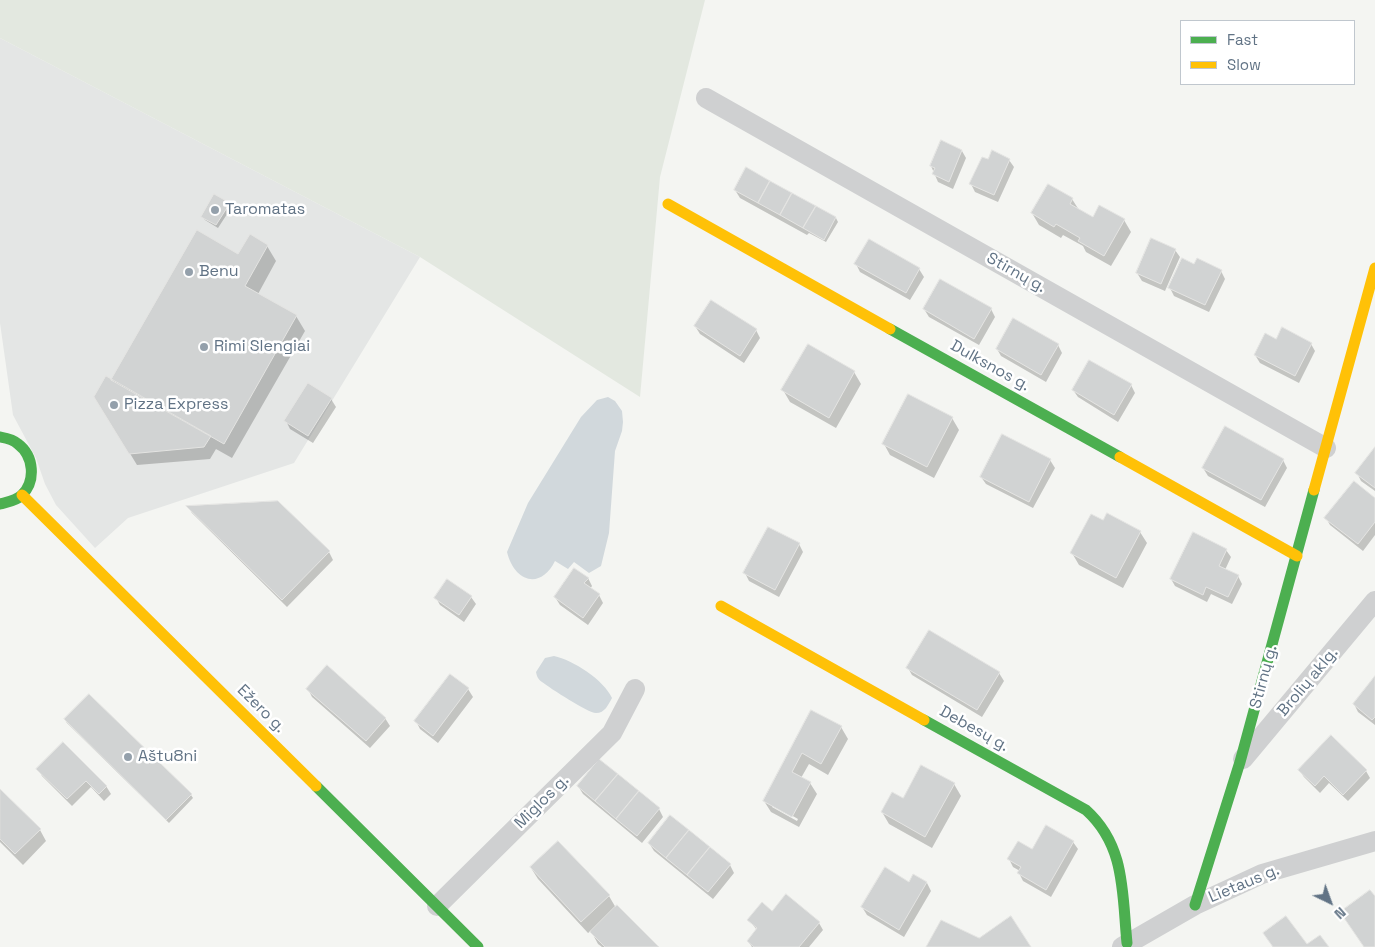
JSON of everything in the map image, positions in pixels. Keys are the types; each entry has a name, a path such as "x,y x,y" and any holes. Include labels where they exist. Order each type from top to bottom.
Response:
{"street":[{"name":"Stirnų g.","path":"706,98 1326,448"},
{"name":"Dulksnos g.","path":"668,204 1297,556"},
{"name":"Stirnų g.","path":"1195,905 1240,762 1375,268"},
{"path":"0,437 16,442 25,450 31,461 32,473 29,485 22,495 12,502 0,504"},
{"name":"Ežero g.","path":"22,495 478,947"},
{"name":"Brolių aklg.","path":"1240,762 1375,601"},
{"name":"Debesų g.","path":"721,606 1086,810 1098,822 1110,839 1118,863 1124,945"},
{"name":"Miglos g.","path":"437,906 612,733 635,688"},
{"name":"Lietaus g.","path":"1124,945 1195,905 1262,874 1375,841"}],"shaded area":[{"path":"0,0 705,0 660,177 640,397 420,257 0,38"},
{"path":"0,38 420,257 294,463 128,518 95,548 56,505 45,484 36,458 13,415 0,323"},
{"path":"608,397 615,401 622,411 623,422 615,451 609,533 601,566 589,573 574,562 568,569 555,561 542,576 528,579 521,576 510,562 507,552 528,503 581,417 597,400"},
{"path":"554,656 579,666 602,684 612,698 604,710 596,713 585,709 546,685 537,677 536,672 545,658"}],"building":[{"path":"941,140 962,150 949,182 932,174 935,168 930,166"},
{"path":"992,150 1010,159 994,195 969,184 982,157 988,159"},
{"path":"746,167 770,181 758,203 734,190"},
{"path":"770,181 792,193 780,215 758,203"},
{"path":"1048,184 1073,198 1070,204 1093,217 1099,205 1125,219 1104,256 1078,241 1080,238 1056,224 1054,227 1031,213"},
{"path":"792,193 816,206 803,228 780,215"},
{"name":"Taromatas","path":"214,194 230,203 216,225 201,217"},
{"path":"816,206 836,217 824,240 803,228"},
{"name":"Rimi Slengiai","path":"197,230 238,254 250,234 268,245 245,286 297,315 224,444 111,380"},
{"path":"1151,238 1176,249 1161,284 1136,273"},
{"path":"869,239 920,268 906,293 854,264"},
{"path":"1182,258 1194,264 1197,258 1222,270 1205,305 1168,288"},
{"path":"940,279 992,308 974,339 923,309"},
{"path":"711,300 757,329 740,356 694,326"},
{"path":"1013,318 1059,344 1041,375 996,349"},
{"path":"1282,327 1312,343 1295,376 1254,355 1265,333 1276,339"},
{"path":"808,344 855,371 829,418 781,390"},
{"path":"1089,360 1132,384 1114,415 1072,390"},
{"path":"106,376 211,436 204,447 129,454 94,397"},
{"path":"308,383 332,398 308,436 284,421"},
{"path":"908,394 953,417 927,467 882,444"},
{"path":"1225,426 1284,459 1261,500 1202,468"},
{"path":"1002,434 1051,459 1029,502 980,477"},
{"path":"1375,447 1375,488 1355,473"},
{"path":"1354,481 1375,498 1375,522 1358,544 1324,518"},
{"path":"278,501 330,551 282,600 186,506"},
{"path":"1107,513 1141,531 1116,578 1070,553 1091,514 1103,520"},
{"path":"768,527 800,543 775,590 743,573"},
{"path":"1193,532 1227,549 1219,566 1239,575 1228,597 1206,587 1203,595 1170,579"},
{"path":"574,568 589,578 584,583 600,594 583,618 554,597"},
{"path":"447,579 472,596 459,615 434,598"},
{"path":"929,630 1000,672 977,710 906,668"},
{"path":"327,665 386,718 366,741 306,689"},
{"path":"450,674 469,688 433,736 414,721"},
{"path":"1375,676 1375,717 1372,720 1353,704"},
{"name":"Aštu8ni","path":"89,694 192,794 166,820 64,719"},
{"path":"811,710 842,726 821,764 802,753 792,772 811,782 792,817 763,801"},
{"path":"1331,735 1367,770 1343,795 1324,776 1315,786 1298,770"},
{"path":"63,742 107,786 99,794 86,781 67,799 36,769"},
{"path":"599,759 618,774 595,801 577,786"},
{"path":"921,765 955,783 925,837 881,812 892,792 903,798"},
{"path":"618,774 639,791 616,819 595,801"},
{"path":"0,789 41,829 15,854 0,839"},
{"path":"639,791 660,808 637,836 616,819"},
{"path":"670,815 689,830 666,858 648,843"},
{"path":"1046,825 1074,841 1046,890 1017,873 1021,867 1007,859 1018,841 1032,849"},
{"path":"689,830 710,847 687,875 666,858"},
{"path":"558,841 610,895 581,922 530,867"},
{"path":"710,847 731,864 708,892 687,875"},
{"path":"885,867 909,882 913,874 927,882 899,930 861,907"},
{"path":"1370,890 1375,896 1375,947 1364,947 1340,912"},
{"path":"786,894 820,922 799,947 754,947 747,941 757,928 747,920 762,902 772,911"},
{"path":"617,905 659,947 605,947 590,932"},
{"path":"1011,916 1031,947 926,947 941,920 979,938"},
{"path":"1286,916 1307,944 1320,935 1329,947 1273,947 1263,933"}],"traffic: fast":[{"path":"890,329 1120,457"},
{"path":"0,437 14,441 23,449 30,462 31,469 30,483 22,495 14,500 0,504"},
{"path":"1195,905 1240,762 1314,490"},
{"path":"924,720 1086,810 1099,824 1109,839 1120,872 1127,943"},
{"path":"316,786 478,947"}],"traffic: slow":[{"path":"668,204 890,329"},
{"path":"1314,490 1375,268"},
{"path":"1120,457 1297,556"},
{"path":"22,495 316,786"},
{"path":"721,606 924,720"}],"place":[{"name":"Taromatas","path":"215,210"},
{"name":"Benu","path":"189,272"},
{"name":"Rimi Slengiai","path":"204,347"},
{"name":"Pizza Express","path":"114,405"},
{"name":"Aštu8ni","path":"128,757"}]}
